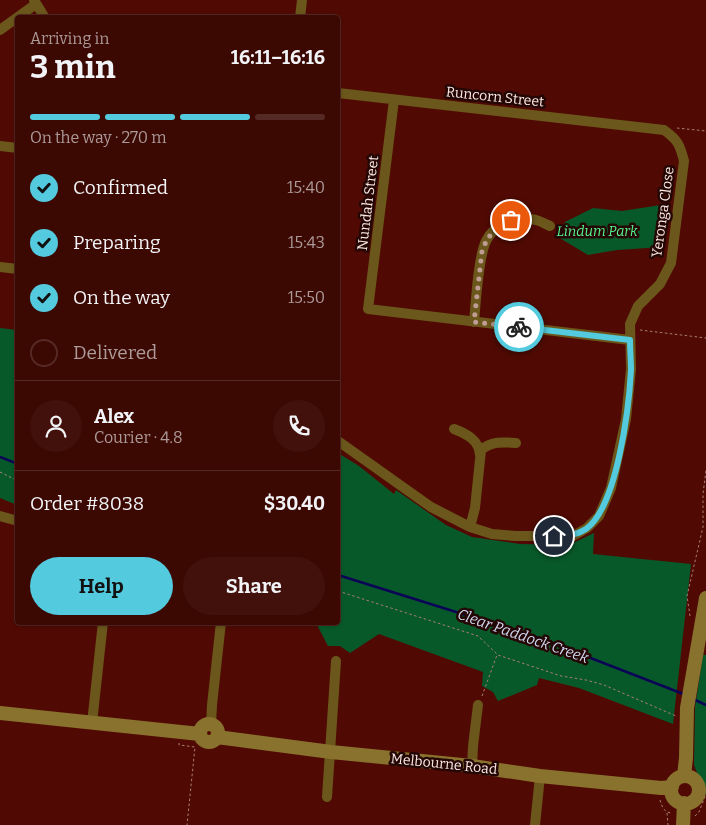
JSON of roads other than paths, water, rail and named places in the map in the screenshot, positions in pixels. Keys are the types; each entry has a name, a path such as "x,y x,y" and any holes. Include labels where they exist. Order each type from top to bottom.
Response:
{"street":[{"path":"300,15 302,0"},
{"path":"19,15 35,2 44,15"},
{"path":"0,30 15,18"},
{"name":"Runcorn Street","path":"340,93 650,128"},
{"name":"Nundah Street","path":"394,100 368,309 474,322"},
{"name":"Yeronga Close","path":"340,442 431,507 470,527 492,534 507,536 573,536 587,528 599,516 611,488 626,419 631,369 630,324 638,306 660,284 671,263 684,161 681,149 675,138 664,130 650,128"},
{"path":"0,146 15,148"},
{"path":"550,226 535,220 511,220 502,223 490,234 482,251 474,322 630,340"},
{"path":"0,267 15,269"},
{"path":"454,429 467,434 476,443 480,455"},
{"path":"470,527 475,508 482,450 496,442 516,443"},
{"path":"0,516 15,520"},
{"path":"684,776 686,758 683,713 706,598"},
{"path":"0,713 92,723 104,625"},
{"path":"214,731 212,705 221,625"},
{"path":"327,797 336,661"},
{"path":"472,766 472,746 478,705"},
{"name":"Melbourne Road","path":"92,723 200,734 203,740 209,742 215,740 214,731 330,752 472,766 540,776 661,788 672,787"},
{"path":"535,825 540,776"},
{"path":"691,777 695,780 699,790 695,800 681,814 679,802 674,798 672,787 677,778 691,777"}],"waterway":[{"name":"Clear Paddock Creek","path":"0,457 15,463"},
{"name":"Clear Paddock Creek","path":"340,576 539,638 686,695"},
{"name":"Clear Paddock Creek","path":"693,699 706,705"}],"park label":[{"name":"Lindum Park","path":"597,231"}]}
